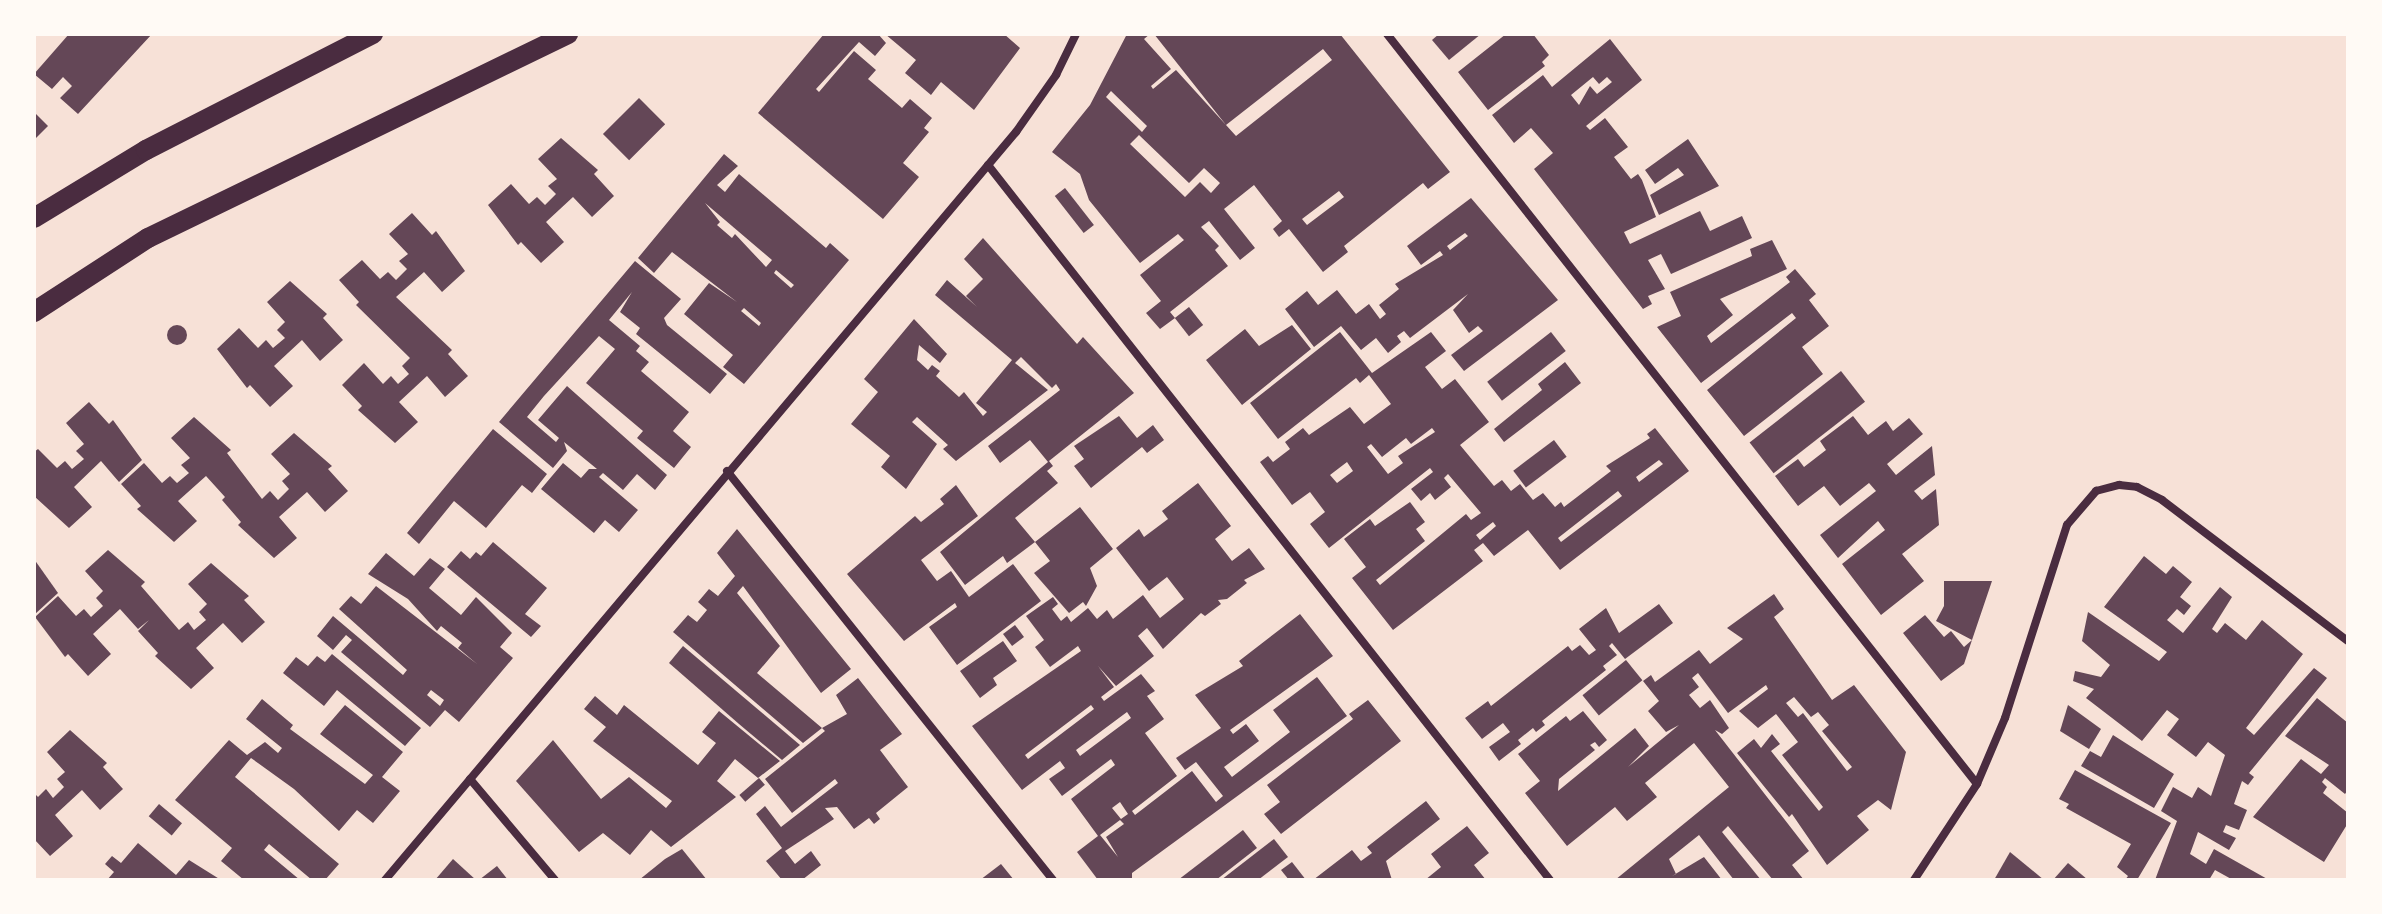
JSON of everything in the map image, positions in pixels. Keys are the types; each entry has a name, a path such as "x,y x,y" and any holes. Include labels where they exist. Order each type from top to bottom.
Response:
{"main road":[{"path":"34,218 146,150 373,34"},
{"path":"34,312 148,238 568,34"}],"street":[{"path":"385,880 988,165 1056,75 1076,34"},
{"path":"1387,34 1977,784"},
{"path":"988,165 1550,880"},
{"path":"727,471 1053,880"},
{"path":"1914,880 1977,784 2005,718 2067,525 2096,491 2119,485 2137,487 2162,500 2348,641"},
{"path":"470,779 555,880"}],"building":[{"path":"69,34 152,34 78,114 60,98 72,86 63,77 52,89 34,74"},
{"path":"824,34 878,34 886,43 875,56 859,42 816,89 819,92 854,51 876,70 868,79 902,108 910,99 932,118 924,128 929,132 903,163 919,177 883,219 758,113"},
{"path":"885,34 1004,34 1020,48 974,110 941,82 931,95 905,73 916,60"},
{"path":"1127,34 1150,34 1144,39 1171,69 1151,86 1153,89 1176,70 1226,125 1154,34 1340,34 1450,172 1428,189 1423,183 1344,246 1348,252 1323,272 1289,229 1279,237 1273,229 1282,221 1254,185 1224,209 1255,248 1240,260 1209,221 1201,227 1219,246 1215,250 1228,266 1170,312 1175,318 1160,329 1146,313 1161,301 1140,275 1184,240 1178,234 1140,263 1089,200 1080,174 1052,152 1090,105","holes":["1323,49 1332,60 1236,136 1226,125","1111,91 1147,126 1142,132 1106,97","1139,135 1189,183 1204,168 1220,183 1211,193 1200,182 1185,197 1130,144","1339,191 1344,197 1307,225 1302,219"]},
{"path":"1439,34 1481,34 1449,60 1432,40"},
{"path":"1506,34 1533,34 1549,55 1542,62 1545,66 1488,110 1458,72"},
{"path":"1610,39 1642,80 1586,126 1590,130 1605,118 1628,147 1614,157 1631,179 1638,174 1656,217 1624,232 1630,244 1700,211 1710,231 1742,216 1752,238 1671,274 1661,254 1648,260 1665,289 1648,296 1652,304 1643,309 1534,169 1553,153 1531,128 1514,143 1492,115 1543,75 1552,87","holes":["1593,77 1599,84 1607,77 1612,82 1597,94 1590,86 1579,105 1571,95"]},
{"path":"639,98 665,124 629,160 603,134"},
{"path":"34,112 48,126 34,140"},
{"path":"561,138 598,170 594,174 614,196 592,217 573,197 546,222 564,242 541,263 521,242 518,245 488,205 511,184 529,204 537,197 545,205 556,194 548,186 557,179 538,159"},
{"path":"1688,139 1719,186 1659,215 1650,195 1684,175 1678,168 1655,184 1645,170"},
{"path":"724,154 738,166 717,185 725,192 739,174 826,248 830,243 849,260 744,384 723,367 733,355 684,314 709,283 737,302 672,252 654,273 638,258","holes":["705,203 772,260 766,267 735,234 732,238 717,225 720,222","776,270 794,285 791,288 774,273","744,308 761,323 759,326 741,311"]},
{"path":"1065,188 1094,225 1084,233 1055,196"},
{"path":"1471,198 1558,300 1464,371 1451,355 1483,331 1478,326 1469,333 1453,310 1468,294 1410,338 1404,331 1397,336 1401,342 1388,353 1376,338 1361,350 1341,326 1314,347 1285,309 1307,291 1318,305 1337,290 1356,314 1369,304 1380,319 1386,314 1379,305 1399,289 1395,284 1443,255 1440,251 1421,265 1407,246","holes":["1465,233 1468,236 1450,250 1447,246"]},
{"path":"412,213 432,235 436,231 465,271 442,292 424,272 396,297 452,350 448,354 468,376 445,397 427,376 399,402 418,422 395,443 358,410 362,406 342,385 364,363 383,384 391,376 398,384 409,374 402,366 410,358 356,305 359,302 339,280 362,260 380,279 388,272 396,280 407,269 399,261 408,254 389,234"},
{"path":"983,238 1077,344 1083,337 1134,393 1049,461 1053,466 1047,471 1058,483 1015,518 1035,542 1007,563 1003,556 965,585 940,552 1048,462 1030,440 1000,463 988,446 1060,390 1056,384 1052,388 1021,357 1015,363 1048,390 956,461 943,449 948,445 917,417 912,422 937,444 906,489 881,467 890,456 851,424 878,392 864,379 914,319 947,354 940,363 919,345 917,360 928,370 932,365 940,371 936,376 959,397 964,392 983,416 987,412 976,403 1012,360 935,295 947,280 977,307 966,296 983,279 964,259"},
{"path":"1772,240 1787,269 1720,299 1733,315 1707,336 1711,343 1790,282 1786,277 1795,269 1816,294 1809,300 1829,326 1802,347 1823,374 1744,436 1707,390 1796,318 1792,313 1701,383 1657,327 1681,316 1670,292 1752,256 1750,249"},
{"path":"635,261 681,299 664,318 667,325 727,374 710,394 636,334 640,328 620,312 632,292 609,320 640,346 636,351 649,362 641,371 689,412 673,431 691,447 674,468 637,438 643,431 586,383 615,349 599,336 544,396 527,417 556,442 559,438 538,420 567,386 667,475 655,490 637,474 623,490 603,473 599,477 638,510 619,532 605,520 594,533 541,489 563,463 581,478 589,469 597,469 564,442 567,451 553,468 499,422"},
{"path":"290,281 327,314 323,318 343,340 320,361 302,340 274,366 293,386 270,407 250,385 247,388 217,349 239,328 258,348 266,340 273,348 285,338 277,330 285,322 267,302"},
{"path":"1189,307 1203,325 1189,336 1175,318"},
{"path":"177,325 184,328 187,335 184,342 177,345 170,342 167,335 170,328"},
{"path":"1292,325 1311,349 1242,405 1206,360 1245,329 1259,346"},
{"path":"1340,332 1372,373 1431,332 1446,351 1425,367 1442,389 1455,379 1489,422 1460,445 1494,486 1502,480 1511,491 1520,484 1533,500 1543,493 1555,507 1561,502 1564,507 1611,471 1606,466 1650,438 1647,434 1655,428 1689,471 1560,570 1528,530 1494,556 1483,543 1474,550 1483,561 1393,630 1352,578 1366,567 1344,539 1370,519 1375,526 1410,502 1425,522 1416,529 1425,541 1376,580 1380,585 1466,514 1471,520 1481,513 1448,474 1444,478 1451,487 1435,500 1430,493 1421,501 1411,489 1433,472 1430,468 1329,548 1310,524 1325,512 1310,492 1292,505 1260,462 1268,456 1273,462 1290,449 1285,442 1303,428 1309,435 1350,407 1364,424 1391,404 1369,375 1360,383 1356,378 1278,439 1250,403","holes":["1432,428 1435,432 1398,456 1403,463 1388,474 1367,447 1371,444 1382,457 1406,438 1411,444","1659,460 1663,464 1639,482 1636,477","1347,462 1353,471 1337,483 1330,475","1618,491 1622,496 1561,542 1558,538","1493,522 1496,526 1480,540 1476,535"]},
{"path":"1551,332 1566,351 1502,401 1487,382"},
{"path":"1565,362 1581,383 1504,442 1494,429 1542,390 1538,384"},
{"path":"1841,371 1865,402 1774,473 1750,442"},
{"path":"89,402 109,424 113,420 142,460 119,482 101,461 74,487 92,507 69,528 34,496 34,452 38,449 57,468 65,461 72,469 84,459 76,451 84,444 66,423"},
{"path":"1119,416 1137,438 1153,425 1164,440 1147,453 1142,447 1091,488 1074,466 1084,459 1074,446"},
{"path":"1853,416 1868,435 1886,421 1893,431 1909,418 1923,434 1887,464 1896,475 1932,446 1935,475 1914,491 1922,500 1936,489 1939,525 1902,554 1924,581 1881,615 1842,564 1885,530 1878,521 1838,558 1820,535 1876,491 1869,483 1840,506 1824,486 1798,506 1775,476 1798,459 1804,467 1826,450 1820,441"},
{"path":"194,417 231,450 227,453 262,499 270,491 278,500 289,489 282,481 290,474 271,454 294,433 332,466 328,469 348,491 325,512 307,492 279,517 297,538 274,558 238,525 241,522 222,500 225,497 206,476 178,501 197,521 174,542 137,509 141,506 121,484 144,463 162,483 170,476 177,483 189,473 181,465 190,458 171,438"},
{"path":"493,429 547,474 532,493 522,485 486,528 454,501 419,544 407,533"},
{"path":"1554,440 1567,457 1526,487 1513,471"},
{"path":"1198,483 1231,526 1215,539 1232,561 1249,548 1265,569 1244,580 1247,583 1227,599 1218,600 1221,604 1205,616 1201,613 1163,649 1147,628 1138,636 1154,656 1116,686 1098,666 1114,687 1101,697 1104,701 1141,674 1155,691 1147,696 1164,719 1145,733 1177,776 1132,811 1135,815 1192,771 1216,802 1223,796 1196,762 1185,770 1176,758 1221,728 1195,695 1243,666 1239,661 1300,614 1333,656 1230,730 1233,734 1246,724 1259,741 1224,767 1232,777 1290,732 1273,710 1317,677 1347,716 1132,873 1132,880 1098,880 1077,852 1098,836 1071,799 1115,765 1111,759 1062,796 1049,779 1065,768 1060,761 1022,790 972,726 1081,651 1078,646 1050,667 1035,647 1044,640 1026,616 1053,597 1058,604 1052,609 1061,621 1067,616 1071,622 1088,608 1097,619 1107,610 1113,619 1143,595 1160,618 1184,599 1167,577 1149,591 1116,548 1139,529 1144,537 1168,519 1162,511","holes":["1091,705 1094,709 1028,759 1025,755","1127,712 1131,718 1080,756 1076,750","1120,802 1128,814 1121,819 1112,808","1120,820 1124,824 1106,837 1118,857 1100,835"]},
{"path":"956,485 978,516 921,560 937,581 951,571 969,597 1013,564 1041,601 957,665 929,627 957,607 955,603 904,641 847,574 915,516 921,522 944,504 940,499"},
{"path":"1080,507 1113,549 1090,568 1097,586 1086,606 1083,602 1069,613 1034,573 1050,561 1035,542"},
{"path":"737,529 851,669 821,693 743,586 737,593 780,646 757,673 822,728 803,743 673,632 688,615 697,622 707,610 698,602 709,589 718,596 735,576 717,553"},
{"path":"493,542 547,588 525,614 541,626 531,637 447,567 461,551 470,559 476,552 481,556"},
{"path":"108,550 145,582 141,586 179,630 188,622 194,630 206,620 199,612 207,604 188,584 211,563 249,596 244,600 265,622 242,643 223,623 196,648 214,668 191,689 155,656 158,653 138,631 149,620 138,629 120,609 93,634 111,654 88,676 68,654 65,657 35,617 58,596 76,616 84,609 91,617 103,606 96,598 103,591 85,571"},
{"path":"386,553 414,576 430,558 445,569 429,588 461,615 476,597 512,633 500,647 513,658 459,722 445,710 430,727 341,652 352,640 346,635 333,650 317,636 333,616 403,675 407,670 339,609 351,596 361,604 376,586 477,664 458,648 462,643 441,626 437,631 408,599 368,574","holes":["431,690 444,700 440,706 427,695"]},
{"path":"2144,556 2166,574 2173,566 2192,582 2180,597 2191,606 2184,615 2177,609 2167,620 2183,633 2220,587 2232,597 2212,629 2217,633 2225,623 2246,640 2262,620 2303,654 2246,728 2254,735 2314,668 2327,678 2249,773 2254,777 2248,785 2242,781 2234,804 2247,810 2239,830 2226,825 2223,832 2236,838 2229,850 2198,832 2190,854 2206,864 2214,849 2269,880 2233,880 2215,870 2209,880 2155,880 2177,821 2161,811 2173,787 2192,798 2198,787 2211,796 2225,755 2208,742 2196,757 2167,735 2179,719 2167,710 2142,741 2086,698 2094,689 2073,681 2075,671 2101,677 2110,665 2082,641 2088,612 2159,661 2167,652 2104,607"},
{"path":"34,559 58,593 34,615"},
{"path":"1944,581 1992,581 1972,640 1936,621 1944,606"},
{"path":"1774,594 1784,609 1774,617 1832,700 1854,685 1906,752 1891,810 1878,800 1857,816 1869,830 1827,865 1792,814 1789,817 1737,753 1754,739 1761,748 1772,734 1780,744 1771,751 1819,811 1823,807 1782,755 1798,742 1776,714 1758,728 1739,711 1768,689 1766,685 1728,713 1698,673 1692,678 1699,687 1689,695 1700,708 1710,700 1729,728 1722,734 1715,730 1809,851 1792,865 1804,880 1773,880 1728,826 1722,832 1761,880 1734,880 1699,835 1669,859 1676,874 1704,857 1722,880 1615,880 1729,787 1694,743 1645,783 1657,797 1627,821 1615,807 1567,846 1525,793 1540,781 1518,754 1566,716 1570,721 1583,711 1607,740 1599,747 1595,742 1590,745 1595,750 1559,779 1558,791 1635,728 1649,746 1628,767 1679,725 1666,732 1648,711 1659,701 1643,681 1651,675 1655,682 1699,650 1710,664 1743,639 1727,628","holes":["1794,697 1811,717 1818,712 1829,725 1822,731 1852,767 1847,771 1803,713 1798,717 1786,703"]},
{"path":"1659,604 1673,623 1625,659 1612,643 1609,646 1617,655 1603,666 1606,670 1542,721 1545,725 1536,732 1533,728 1518,740 1521,744 1499,761 1489,747 1510,732 1503,723 1482,739 1465,718 1488,701 1491,706 1568,646 1572,651 1580,645 1589,655 1596,650 1579,629 1606,608 1619,633"},
{"path":"1925,615 1944,637 1951,631 1964,647 1972,640 1964,664 1941,681 1903,633"},
{"path":"1015,625 1024,637 1012,646 1003,634"},
{"path":"1003,641 1017,661 993,678 997,685 980,698 960,671"},
{"path":"683,646 800,745 782,760 739,724 669,663"},
{"path":"332,654 421,728 405,746 337,690 324,706 283,673 296,657 308,666 317,656 325,662"},
{"path":"1626,660 1642,680 1599,715 1582,695"},
{"path":"858,678 902,734 880,750 908,787 876,813 880,819 874,824 869,818 854,829 837,807 825,808 834,819 785,851 795,864 811,851 821,865 802,880 782,880 766,861 782,848 756,814 765,806 781,827 838,783 835,779 792,813 765,779 825,731 822,728 847,714 836,695"},
{"path":"595,696 617,715 624,705 698,765 716,743 702,732 719,711 780,761 758,778 735,759 717,781 736,797 671,847 651,830 630,855 603,833 579,852 516,781 553,740 601,799 629,777 666,808 672,801 593,741 606,727 584,709"},
{"path":"2317,698 2348,723 2348,790 2345,794 2325,778 2322,782 2327,787 2323,793 2348,813 2348,823 2324,862 2253,817 2301,759 2321,774 2329,765 2285,736"},
{"path":"262,699 293,725 290,729 365,784 373,775 320,734 345,705 403,752 382,777 400,791 373,823 357,810 339,831 294,789 251,758 235,777 339,864 325,880 312,880 269,844 264,850 300,880 244,880 221,861 232,848 175,800 229,740 247,755 265,742 278,753 282,748 246,719"},
{"path":"1368,700 1401,741 1281,834 1264,814 1280,802 1267,785 1353,719 1349,714"},
{"path":"2068,705 2101,729 2089,749 2060,731"},
{"path":"70,730 107,763 103,767 123,789 100,810 82,790 55,815 73,836 50,856 34,839 34,793 38,797 46,789 53,798 64,787 57,779 65,772 47,752"},
{"path":"2113,735 2174,774 2154,808 2081,766 2090,751 2101,757"},
{"path":"2075,770 2171,823 2137,880 2125,880 2128,876 2117,867 2131,844 2066,808 2069,804 2059,799"},
{"path":"759,778 765,785 745,802 739,795"},
{"path":"1426,801 1440,819 1386,861 1392,880 1313,880 1352,850 1361,861 1372,853 1367,847"},
{"path":"159,804 182,823 172,836 149,816"},
{"path":"1467,826 1489,853 1474,865 1486,880 1425,880 1441,867 1431,854"},
{"path":"1243,830 1257,848 1216,880 1178,880"},
{"path":"1274,839 1288,857 1258,880 1221,880"},
{"path":"138,843 176,875 189,860 221,880 107,880 114,872 105,864 112,856 121,863"},
{"path":"682,849 707,880 639,880 665,859"},
{"path":"2010,852 2044,880 1994,880"},
{"path":"453,859 476,880 435,880"},
{"path":"1292,862 1306,880 1289,880 1281,870"},
{"path":"2068,863 2088,880 2053,880"},
{"path":"1001,864 1014,880 980,880"},
{"path":"497,866 508,880 479,880"}]}
